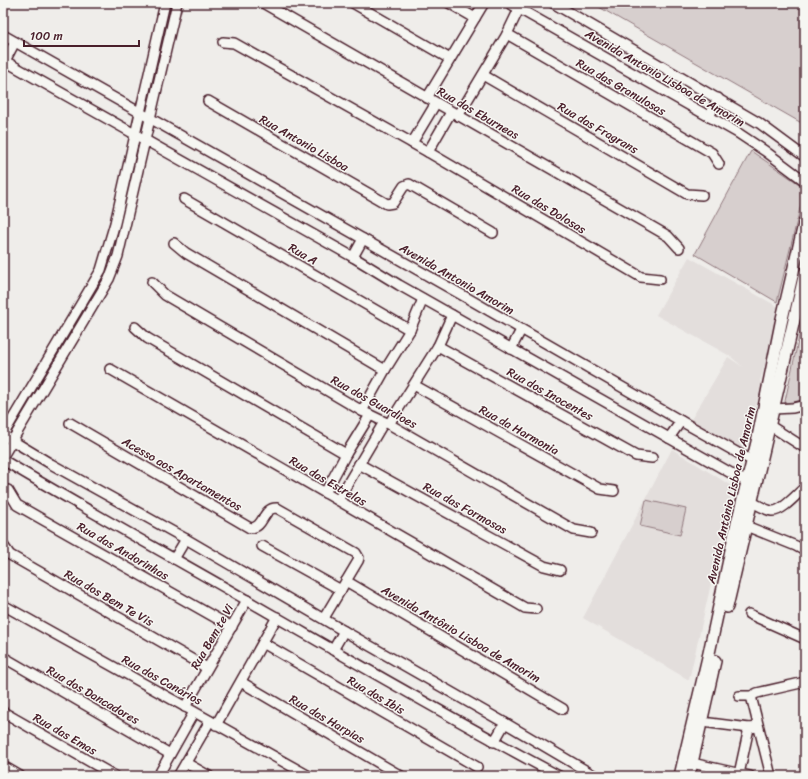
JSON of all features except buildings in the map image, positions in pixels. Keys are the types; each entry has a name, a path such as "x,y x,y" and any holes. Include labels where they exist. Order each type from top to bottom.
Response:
{"main road":[{"name":"Avenida Antônio Lisboa de Amorim","path":"757,461 757,442 789,284 805,220"},
{"name":"Avenida Antônio Lisboa de Amorim","path":"680,776 751,484 773,409 805,273"},
{"name":"Avenida Antônio Lisboa de Amorim","path":"689,776 752,502 751,484"}],"street":[{"path":"165,3 109,246 101,270 3,435 324,618 595,776"},
{"path":"3,456 109,279 118,256 177,3"},
{"name":"Rua das Eburneas","path":"263,3 668,236 679,248"},
{"path":"353,3 450,59"},
{"path":"449,3 475,18"},
{"path":"427,98 484,3"},
{"name":"Avenida Antonio Lisboa de Amorim","path":"509,3 738,133 765,150 805,181"},
{"name":"Avenida Antonio Lisboa de Amorim","path":"552,3 759,123 805,158"},
{"path":"428,152 483,75 507,34 519,9"},
{"name":"Rua das Granulosas","path":"507,34 712,153 719,164"},
{"name":"Avenida Antonio Amorim","path":"3,35 363,240 464,292 521,330 745,458 757,461"},
{"path":"15,42 4,60 353,257 452,316 751,484"},
{"name":"Rua das Dolosas","path":"223,42 234,43 428,152 641,278 660,279"},
{"name":"Rua das Fragrans","path":"483,75 687,194 702,195"},
{"path":"708,117 718,98"},
{"name":"Rua Antonio Lisboa","path":"208,101 389,205 393,203 406,185 409,184 493,233"},
{"path":"412,143 436,103"},
{"name":"Rua A","path":"184,199 410,330"},
{"path":"353,257 363,240"},
{"path":"174,243 186,253 385,370"},
{"name":"Rua dos Guardioes","path":"152,282 165,295 366,413 387,423 574,530 591,533"},
{"path":"325,493 366,413 385,370 410,330 424,299"},
{"path":"338,500 359,464 438,346 452,316"},
{"path":"135,327 146,338 346,454"},
{"path":"511,349 521,330"},
{"name":"Rua dos Inocentes","path":"438,346 636,456 652,458"},
{"name":"Rua das Estrelas","path":"110,369 525,608 536,609"},
{"name":"Rua da Harmonia","path":"414,384 600,489 614,491"},
{"path":"773,409 793,408 805,405"},
{"path":"669,438 681,421"},
{"name":"Acesso aos Apartamentos","path":"70,423 250,528 259,525 268,510 271,508 277,508 358,555 358,561 346,581"},
{"path":"769,425 805,448"},
{"path":"3,460 494,742 559,776"},
{"name":"Rua das Formosas","path":"359,464 544,566 560,570"},
{"path":"752,502 771,510 777,510 784,506 805,487"},
{"name":"Rua das Andorinhas","path":"8,490 17,505 232,627"},
{"path":"746,526 805,551"},
{"path":"174,559 186,539"},
{"name":"Rua dos Bem Te Vis","path":"3,545 10,555 207,668"},
{"path":"262,546 340,590"},
{"path":"324,618 346,581"},
{"name":"Avenida Antônio Lisboa de Amorim","path":"346,581 563,709"},
{"name":"Rua Bem te Vi","path":"184,707 247,600"},
{"name":"Rua dos Canários","path":"3,605 309,776"},
{"path":"749,614 805,639"},
{"path":"178,776 241,682 277,617"},
{"path":"333,650 344,631"},
{"name":"Rua dos Ibis","path":"262,643 477,767"},
{"name":"Rua dos Dancadores","path":"3,657 170,754"},
{"name":"Rua das Harpias","path":"241,682 401,776"},
{"path":"739,696 751,696 757,693 805,682"},
{"path":"751,696 771,776"},
{"name":"Rua das Emas","path":"3,712 115,776"},
{"path":"158,776 194,712"},
{"path":"702,722 749,728 758,727"},
{"path":"494,742 505,723"},
{"path":"739,774 749,728"},
{"path":"186,763 208,776"},
{"path":"692,763 750,776"},
{"path":"3,766 20,776"}],"shaded area":[{"path":"592,3 805,3 805,125"},
{"path":"751,151 805,188 777,302 695,254"},
{"path":"689,257 782,309 760,381 762,383 743,453 689,423 728,357 743,367 730,356 656,315"},
{"path":"805,309 805,400 786,403 785,401"},
{"path":"672,449 733,487 689,680 583,618"},
{"path":"646,500 686,509 680,535 640,526"}]}
